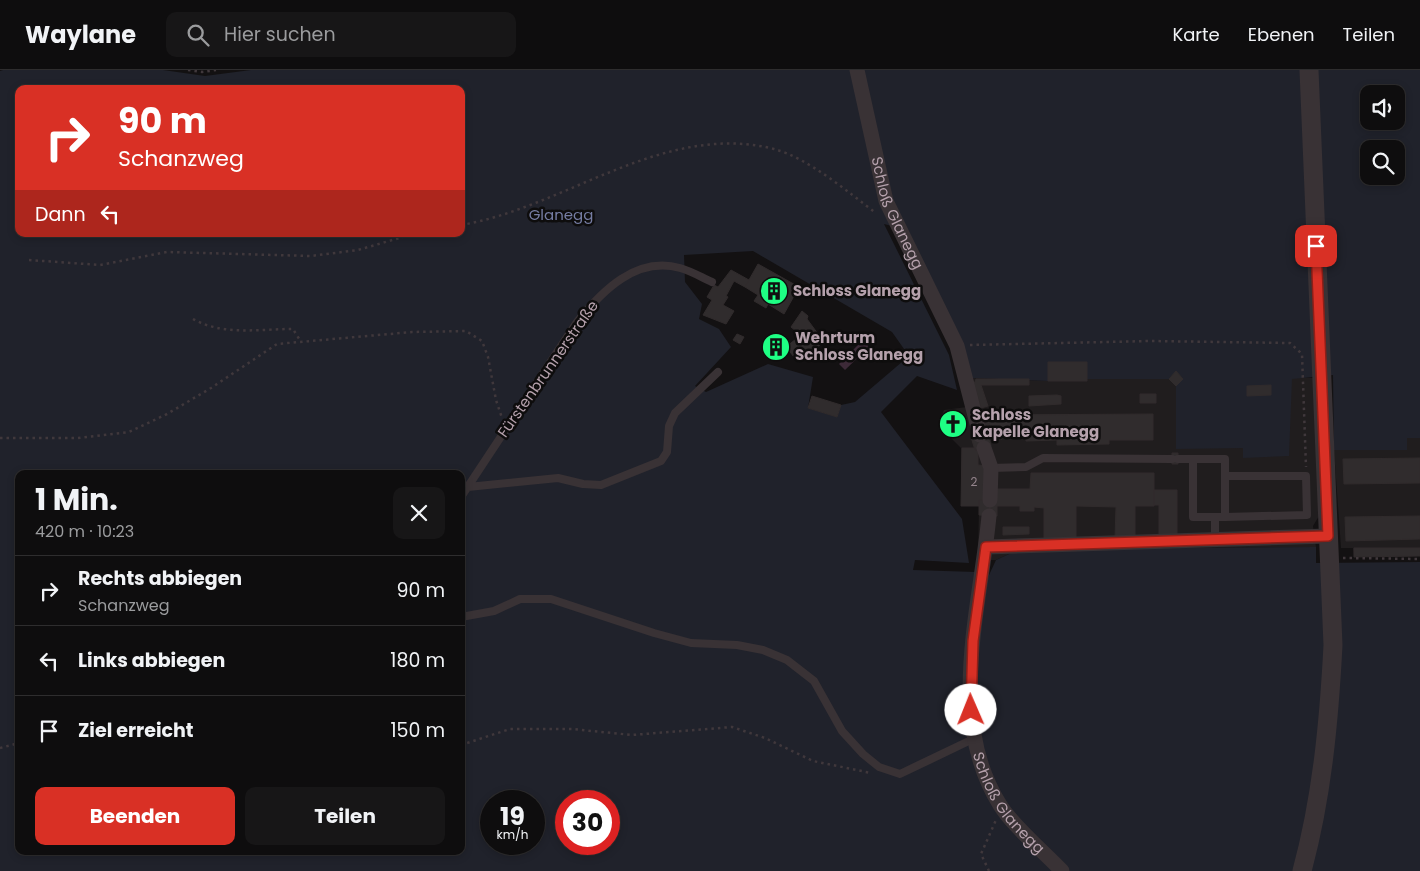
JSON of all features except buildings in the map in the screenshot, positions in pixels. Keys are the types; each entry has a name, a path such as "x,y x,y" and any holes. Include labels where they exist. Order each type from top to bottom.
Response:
{"street":[{"name":"Schloß Glanegg","path":"857,70 886,201 957,346 982,442 991,468 986,547 973,641 970,696 973,740 989,786 1001,807 1062,871"},
{"path":"1302,871 1321,783 1328,724 1333,645 1309,70"},
{"path":"986,547 1328,536"}],"lane":[{"name":"Fürstenbrunnerstraße","path":"465,491 578,322 599,295 623,277 648,267 677,267 712,282"},
{"path":"468,487 558,478 583,484 602,485 661,461 668,452 669,426 675,413 718,372"},
{"path":"991,468 1026,467 1043,458 1225,459 1225,517"},
{"path":"1193,459 1193,517 1307,515 1306,476 1225,476"},
{"path":"1215,517 1215,534"},
{"path":"465,616 494,611 520,599 551,598 654,633 691,643 737,645 764,650 787,660 814,681 842,731 852,742 879,767 900,774 973,740"}],"path":[{"path":"188,70 202,72 216,70"},
{"path":"465,224 537,202 598,175 658,156 720,143 774,149 821,172 880,215"},
{"path":"30,260 100,265 167,252 311,256 358,250 403,237"},
{"path":"193,319 204,325 228,331 293,329 301,342"},
{"path":"0,438 78,438 129,432 167,414 211,388 277,344 412,332 466,331 482,341 488,357 496,400 506,429"},
{"path":"957,346 1151,341 1290,343 1302,354 1306,476"},
{"path":"1330,558 1420,559"},
{"path":"465,744 510,729 572,729 632,735 732,727 765,738 813,761 871,773"},
{"path":"0,748 15,744"},
{"path":"989,871 981,854 1001,807"}],"shaded area":[{"path":"863,340 869,347 845,370 839,364"},
{"path":"1048,362 1313,378 1319,516 1313,526 1316,547 1020,549 996,560 978,560 979,506 961,506 961,448 942,429 940,420 944,410 967,407 972,378 1047,381"},
{"path":"1407,438 1420,438 1420,556 1354,557 1353,548 1341,548 1334,450 1406,450"}],"green space":[{"name":"Glanegg","path":"163,70 205,76 251,70 1420,70 1420,438 1407,438 1407,450 1334,450 1333,375 1292,379 1289,456 1243,458 1243,448 1176,449 1176,386 1183,379 1176,371 1169,379 1087,379 1048,362 1048,381 972,378 908,230 884,224 949,355 957,390 917,376 881,412 962,519 969,563 915,560 913,570 976,572 977,767 1053,871 0,871 0,71","holes":["753,251 892,332 909,356 855,402 841,405 837,417 808,408 813,377 768,364 706,392 695,386 731,347 719,329 699,319 702,304 685,282 684,255"]},
{"path":"1316,547 1316,563 1420,562 1420,871 1068,871 1007,807 990,777 978,731 976,682 983,588 996,560 1020,549"}],"place":[{"name":"Schloss Glanegg","path":"774,291"},
{"name":"Wehrturm Schloss Glanegg","path":"776,347"},
{"name":"Schloss Kapelle Glanegg","path":"953,424"}],"route":[{"path":"971,710 973,641 986,547 1328,536 1316,246"}]}
